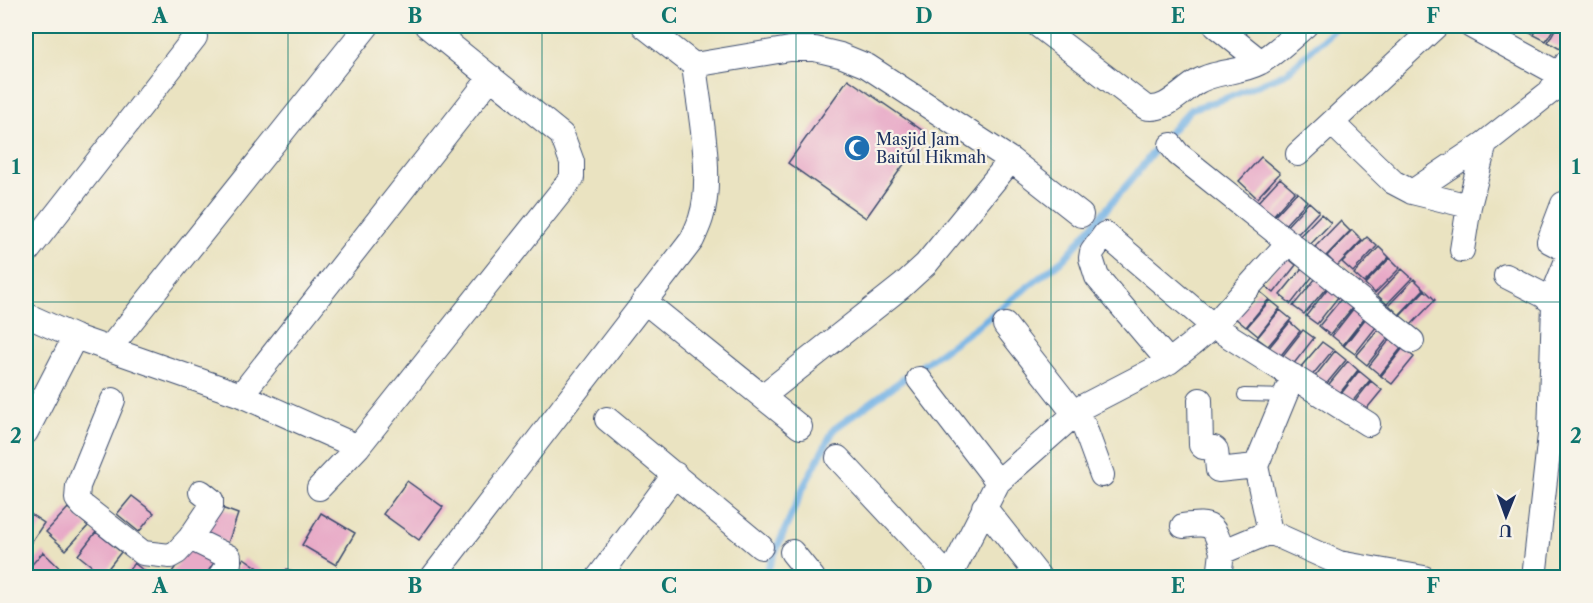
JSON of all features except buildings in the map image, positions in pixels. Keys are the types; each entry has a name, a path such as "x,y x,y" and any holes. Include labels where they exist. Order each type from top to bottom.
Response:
{"street":[{"path":"109,349 367,26"},
{"path":"319,488 358,447 572,178 572,162 562,135 427,26"},
{"path":"432,578 692,240 702,217 705,194 705,156 694,66 644,26"},
{"path":"1039,26 1145,107 1150,108 1162,106 1199,81 1247,68 1260,62 1305,26"},
{"path":"1216,26 1260,62"},
{"path":"1298,154 1436,26"},
{"path":"1412,192 1485,143 1550,92 1565,71 1471,26"},
{"path":"26,253 195,37"},
{"path":"694,66 790,49 815,49 840,55 867,66 1011,160 1081,215"},
{"path":"241,395 491,77"},
{"path":"1332,123 1393,182 1412,192 1469,206"},
{"path":"1462,250 1469,206 1485,143"},
{"path":"1171,145 1178,154 1412,341"},
{"path":"763,396 902,286 926,264 1011,160"},
{"path":"1563,204 1549,240 1568,251"},
{"path":"1169,362 1096,277 1091,258 1092,252 1105,234 1213,326 1289,386 1368,424"},
{"path":"838,458 949,577 998,482 1084,406 1169,362 1213,326 1288,242"},
{"path":"1551,300 1568,258"},
{"path":"1506,276 1551,300 1554,304 1560,340 1558,458 1534,578"},
{"path":"644,301 800,427"},
{"path":"26,315 75,337 241,395 358,447"},
{"path":"1005,326 1089,435 1102,476"},
{"path":"26,432 75,337"},
{"path":"919,379 998,482"},
{"path":"1289,386 1256,466 1270,532 1336,570 1424,578"},
{"path":"113,400 78,486 77,499 83,506 143,553 170,556 190,538 211,507 211,500 201,492"},
{"path":"1200,400 1201,445 1216,450 1218,470 1256,466"},
{"path":"607,419 761,547"},
{"path":"608,574 675,474"},
{"path":"984,507 1040,578"},
{"path":"1183,526 1198,524 1210,526 1216,531 1222,552 1219,578"},
{"path":"1222,552 1270,532"},
{"path":"190,538 229,557 230,563 219,578"},
{"path":"792,552 813,578"}],"lane":[{"path":"1244,395 1289,386"}],"waterway":[{"path":"764,578 803,488 834,429 980,324 1066,257 1191,109 1224,99 1286,73 1338,26"}],"place":[{"name":"Masjid Jam Baitul Hikmah","path":"857,148"}]}
